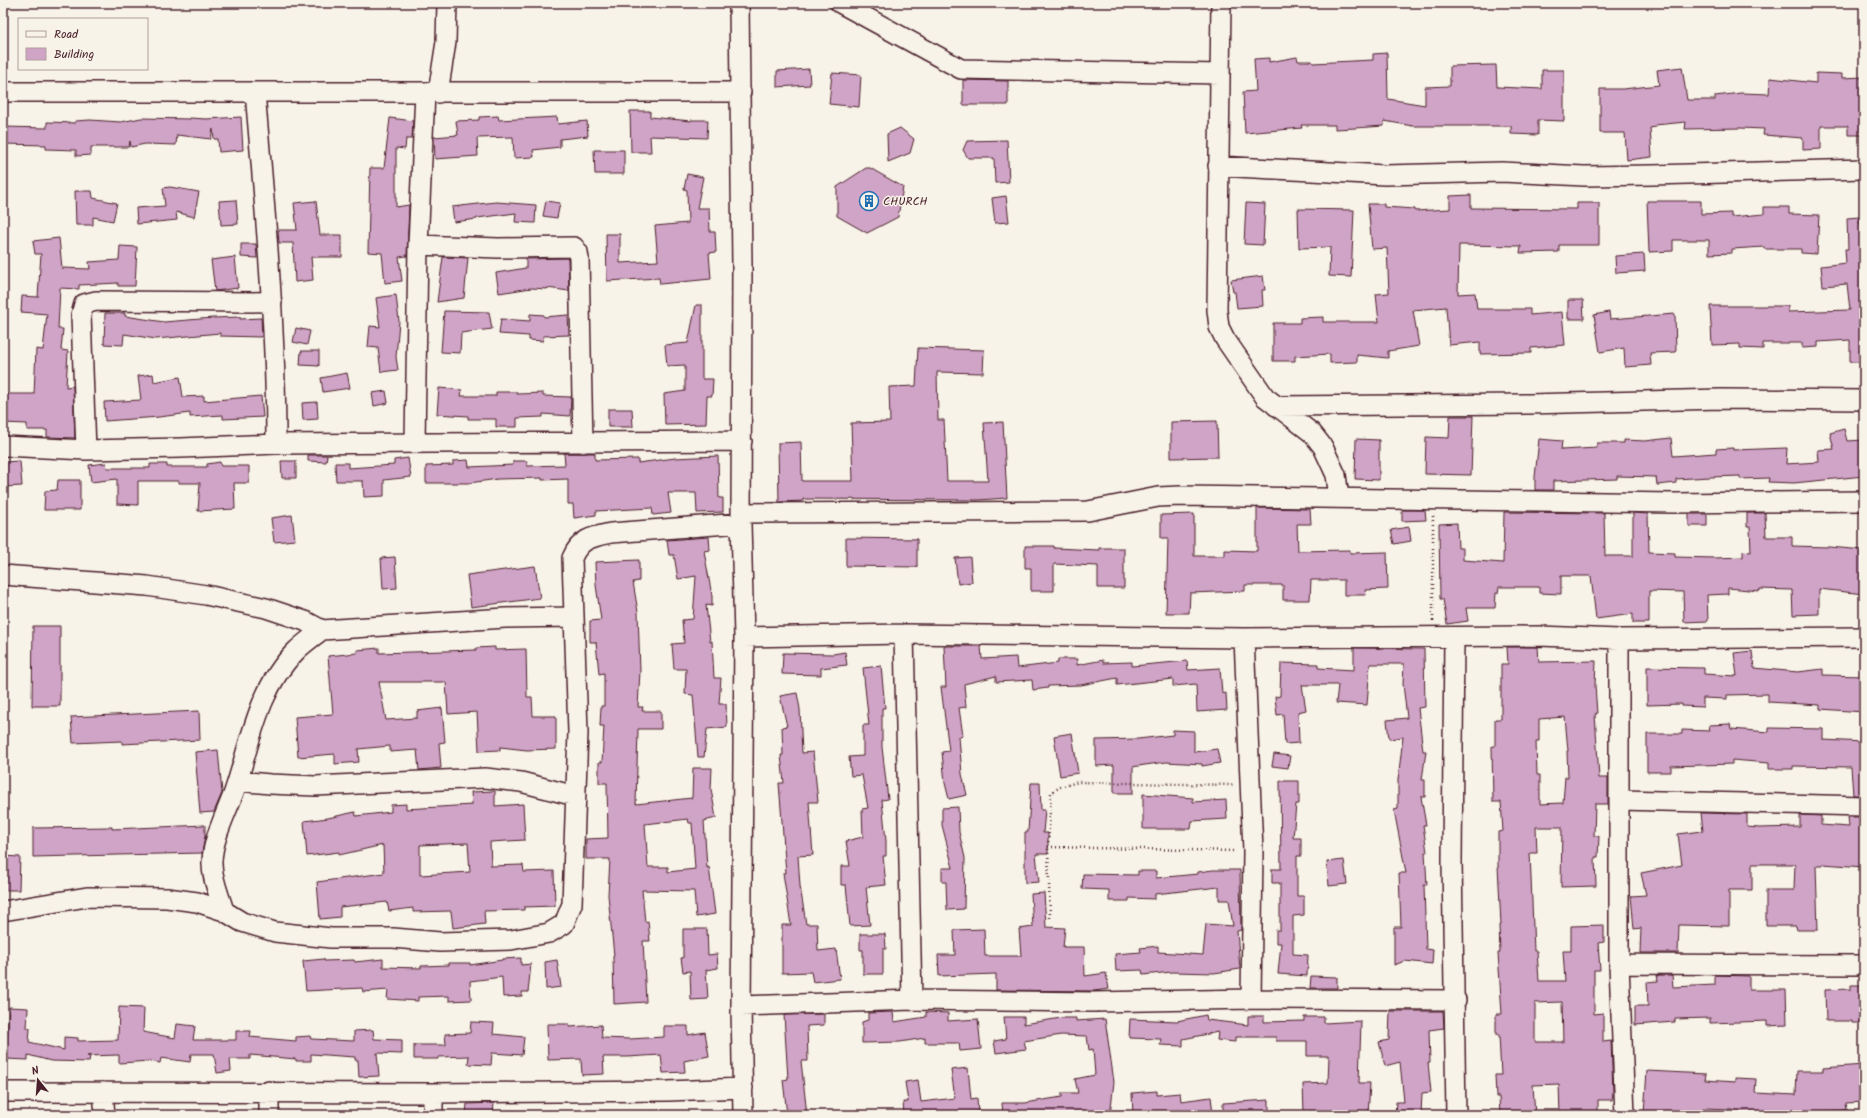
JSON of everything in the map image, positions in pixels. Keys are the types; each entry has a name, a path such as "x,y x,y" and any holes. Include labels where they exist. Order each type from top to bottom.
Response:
{"street":[{"path":"415,443 418,245 432,93 446,42 447,3"},
{"path":"739,3 741,92 742,518 744,637 742,1006 743,1115"},
{"path":"840,3 961,68 1220,74"},
{"path":"1221,3 1217,310 1219,327 1225,339 1265,397 1312,433 1323,447 1336,475 1339,497"},
{"path":"3,92 741,92"},
{"path":"255,92 272,302 276,378 276,444"},
{"path":"1218,166 1385,176 1502,172 1584,176 1653,176 1864,169"},
{"path":"418,245 498,248 574,247 578,252 579,259 583,443"},
{"path":"86,450 81,315 84,304 96,301 272,302"},
{"path":"1276,406 1537,404 1720,399 1864,400"},
{"path":"3,446 86,450 276,444 742,441"},
{"path":"3,911 87,897 111,896 167,898 197,902 224,912 242,922 275,932 331,938 393,938 448,942 511,940 549,933 564,924 572,904 578,732 572,558 577,547 584,542 593,537 611,533 742,518 1088,511 1158,497 1339,497 1674,503 1864,501"},
{"path":"3,575 147,586 206,595 266,608 305,621 322,630 505,618 573,617"},
{"path":"224,912 214,879 211,862 215,845 238,781 248,740 262,704 278,673 295,652 322,630"},
{"path":"744,637 904,634 1244,638 1432,636 1539,636 1619,639 1864,637"},
{"path":"904,634 912,1000"},
{"path":"1454,637 1452,861 1456,1000 1456,1115"},
{"path":"1244,638 1253,852 1251,999"},
{"path":"1619,639 1619,964 1625,1115"},
{"path":"238,781 315,786 486,778 521,782 575,796"},
{"path":"1620,800 1864,806"},
{"path":"1619,964 1864,965"},
{"path":"742,1006 912,1000 1094,1002 1251,999 1456,1000"},
{"path":"3,1092 433,1093 743,1088"},
{"path":"103,1092 104,1115"},
{"path":"269,1092 269,1115"},
{"path":"433,1093 433,1115"}],"path":[{"path":"1432,636 1433,499"},
{"path":"1050,918 1048,847 1051,793 1060,787 1078,782 1250,785"},
{"path":"1048,847 1253,852"}],"building":[{"path":"1387,53 1388,99 1425,105 1425,87 1450,86 1450,66 1496,65 1497,87 1542,89 1542,70 1564,70 1564,121 1538,120 1538,135 1511,134 1511,126 1413,126 1384,121 1384,126 1335,129 1335,125 1301,125 1302,128 1245,133 1243,92 1256,91 1254,59 1269,58 1269,62 1297,57 1298,61 1312,61 1313,63 1373,60 1373,54"},
{"path":"1682,67 1687,100 1715,100 1715,96 1741,93 1769,94 1770,78 1816,83 1816,73 1842,74 1842,78 1864,77 1864,135 1848,135 1848,126 1821,126 1821,149 1803,150 1803,138 1763,135 1764,129 1685,129 1686,122 1655,125 1656,127 1650,128 1652,157 1627,160 1625,133 1600,133 1600,89 1623,89 1659,85 1657,70"},
{"path":"809,69 810,85 777,87 777,71"},
{"path":"832,73 861,75 859,107 829,104"},
{"path":"963,80 1008,81 1008,105 963,105"},
{"path":"630,111 650,111 650,117 691,121 708,120 707,138 650,136 651,152 631,152"},
{"path":"498,116 499,120 557,117 558,124 587,121 588,136 560,139 560,147 533,150 534,157 514,158 513,137 477,138 478,156 435,159 434,137 458,135 456,121 479,120 479,117"},
{"path":"241,117 243,150 219,152 218,139 214,139 213,129 211,139 177,135 176,145 145,144 131,147 130,141 129,147 91,147 91,155 76,156 76,150 46,149 46,145 3,144 3,127 47,128 47,122 75,123 75,121 90,120 121,122 141,118 206,119"},
{"path":"390,118 413,121 412,139 406,139 405,149 396,148 396,207 409,205 407,256 399,257 402,281 385,283 382,253 368,252 370,168 384,168"},
{"path":"900,128 914,139 910,153 888,162 887,134"},
{"path":"1007,140 1009,182 995,183 994,158 968,158 963,150 967,141"},
{"path":"594,150 624,150 624,174 595,174"},
{"name":"CHURCH","path":"866,168 870,168 903,187 898,217 867,233 837,216 837,187"},
{"path":"687,174 703,177 697,208 709,208 710,232 715,232 716,252 709,253 711,279 660,284 659,278 607,281 606,234 620,234 620,263 658,261 655,226 688,223 687,190 684,189"},
{"path":"170,187 199,192 194,217 176,212 177,220 137,224 136,208 165,206 163,188"},
{"path":"75,191 92,191 93,198 117,203 113,221 93,217 93,225 76,225"},
{"path":"1471,195 1471,208 1577,209 1577,203 1599,203 1599,245 1559,245 1559,252 1520,253 1521,246 1459,245 1458,294 1475,293 1477,309 1530,309 1530,315 1562,312 1565,345 1531,348 1531,353 1480,354 1480,342 1449,345 1446,307 1413,310 1419,346 1388,351 1388,358 1357,355 1357,362 1330,363 1330,354 1295,356 1295,361 1273,361 1273,323 1300,323 1300,318 1323,317 1323,322 1379,322 1376,294 1389,293 1387,248 1372,249 1368,204 1384,204 1384,207 1415,209 1415,211 1450,209 1450,196"},
{"path":"1006,196 1009,222 995,223 992,198"},
{"path":"236,200 238,224 221,225 219,201"},
{"path":"316,201 320,235 342,235 342,257 311,257 313,280 295,282 293,243 279,243 278,230 297,230 294,203"},
{"path":"546,201 560,203 557,218 543,216"},
{"path":"1647,201 1701,201 1701,214 1731,213 1731,217 1764,214 1764,207 1789,207 1789,214 1819,215 1817,254 1801,253 1801,249 1764,249 1764,247 1732,249 1732,253 1709,254 1709,240 1673,240 1673,251 1649,252"},
{"path":"496,202 536,205 535,223 515,222 516,213 454,222 452,207"},
{"path":"1246,203 1265,204 1263,245 1244,244"},
{"path":"1298,209 1354,210 1351,277 1329,276 1330,247 1299,248"},
{"path":"1860,217 1860,224 1864,224 1863,362 1850,362 1850,340 1818,342 1818,347 1802,348 1802,343 1763,343 1763,349 1740,348 1740,344 1712,345 1710,306 1788,306 1788,312 1850,310 1847,284 1823,286 1821,266 1846,263 1845,249 1848,249 1847,218"},
{"path":"59,238 62,268 90,269 89,262 119,260 120,246 137,247 135,286 118,286 118,283 79,285 79,289 60,288 58,329 63,329 61,350 68,351 66,387 73,386 75,438 47,437 47,430 27,430 27,424 3,423 3,394 34,394 36,349 43,350 47,314 21,312 22,296 38,297 41,254 35,254 33,241"},
{"path":"241,244 256,244 257,258 241,257"},
{"path":"1644,254 1645,271 1616,273 1615,256"},
{"path":"235,257 238,288 215,291 211,260"},
{"path":"443,257 468,258 464,298 437,302"},
{"path":"568,258 569,291 547,288 531,288 499,293 496,273 526,268 526,259"},
{"path":"1263,276 1265,290 1262,290 1263,306 1237,308 1235,292 1233,292 1231,280"},
{"path":"396,295 399,321 396,357 398,370 381,372 378,348 368,347 370,326 380,327 376,298"},
{"path":"1568,300 1583,300 1584,319 1568,319"},
{"path":"696,305 702,305 702,379 713,379 712,396 707,396 706,424 665,425 664,394 685,391 685,365 667,366 665,345 688,343"},
{"path":"444,311 489,312 492,329 461,333 460,353 441,352"},
{"path":"1609,312 1610,319 1675,314 1676,352 1650,353 1651,365 1625,367 1624,348 1600,352 1594,315"},
{"path":"105,313 125,313 125,316 164,322 213,318 261,318 262,337 220,336 220,333 156,339 124,334 123,345 104,344"},
{"path":"530,314 544,315 544,317 568,315 569,335 543,336 543,341 529,340 529,336 499,334 501,319 530,321"},
{"path":"296,328 310,331 307,345 293,342"},
{"path":"918,348 984,350 983,373 937,372 938,420 944,420 947,481 988,481 984,423 1003,422 1007,498 978,500 803,499 803,501 779,502 778,443 801,442 802,481 853,481 851,423 890,422 889,387 916,386"},
{"path":"301,351 319,351 319,366 300,365"},
{"path":"347,373 350,388 323,392 321,378"},
{"path":"153,374 154,382 180,377 183,397 204,396 204,401 261,396 263,417 223,419 223,415 190,417 190,413 105,421 104,402 141,400 138,376"},
{"path":"439,388 462,390 461,396 496,396 496,392 517,392 517,394 543,393 543,396 571,397 570,416 543,414 543,417 517,418 517,427 496,427 496,419 468,419 468,416 437,414"},
{"path":"386,391 388,403 374,406 372,393"},
{"path":"317,402 318,419 303,420 302,403"},
{"path":"608,409 632,409 633,427 608,427"},
{"path":"1450,416 1473,416 1471,475 1425,474 1426,437 1449,438"},
{"path":"1217,421 1218,457 1171,458 1171,422"},
{"path":"1844,429 1847,441 1864,440 1864,476 1794,483 1768,482 1769,478 1740,479 1740,476 1710,477 1676,479 1676,483 1657,485 1656,477 1617,476 1617,479 1553,481 1553,490 1535,490 1539,439 1562,441 1561,450 1597,448 1597,443 1624,443 1624,440 1645,441 1671,438 1673,456 1716,453 1716,449 1733,448 1733,450 1787,448 1786,464 1819,462 1818,450 1834,449 1830,433"},
{"path":"1356,439 1379,440 1379,480 1355,479"},
{"path":"564,453 595,453 595,460 638,459 638,463 675,458 718,456 719,498 723,498 723,512 697,513 696,493 668,493 671,513 653,515 652,508 596,511 596,515 574,518 573,504 568,504 568,479 498,479 469,483 426,483 426,466 453,465 453,461 468,460 469,467 513,465 513,461 527,461 527,466 565,465"},
{"path":"308,455 327,455 326,462 308,461"},
{"path":"408,458 411,477 384,480 384,496 364,497 363,481 336,481 335,463 348,463 348,468 394,465 394,460"},
{"path":"20,461 22,486 4,487 3,462"},
{"path":"281,461 296,461 296,478 282,478"},
{"path":"220,462 221,466 249,466 249,483 234,483 235,509 198,511 200,483 179,483 179,481 138,481 138,505 117,504 117,479 91,482 89,465 106,463 107,468 150,468 150,464 167,464 167,467 207,467 207,464"},
{"path":"58,480 80,480 80,510 44,510 45,491 57,490"},
{"path":"1257,508 1310,509 1311,524 1297,524 1298,551 1350,550 1350,553 1387,552 1388,589 1365,590 1366,595 1344,595 1344,580 1311,580 1310,600 1283,600 1283,585 1245,585 1245,591 1190,593 1189,613 1166,613 1168,538 1161,538 1161,515 1194,514 1194,556 1225,556 1225,550 1257,551"},
{"path":"1402,510 1425,510 1426,520 1402,521"},
{"path":"1504,512 1604,513 1605,556 1633,556 1633,513 1648,514 1649,552 1675,553 1675,557 1714,558 1743,557 1743,551 1751,552 1750,527 1747,527 1747,513 1765,513 1766,537 1792,537 1792,546 1864,550 1864,594 1819,589 1819,614 1793,615 1792,590 1760,589 1760,591 1728,588 1728,594 1707,595 1708,621 1684,622 1683,592 1649,591 1649,623 1633,623 1633,614 1596,619 1591,576 1561,576 1561,594 1539,593 1539,587 1499,587 1498,593 1496,593 1495,608 1466,608 1468,621 1447,624 1443,599 1440,599 1439,524 1457,523 1458,548 1463,548 1463,560 1503,563"},
{"path":"1689,514 1707,514 1707,526 1689,526"},
{"path":"292,515 295,540 274,542 271,518"},
{"path":"1409,527 1411,541 1394,544 1391,530"},
{"path":"709,537 710,550 704,551 712,596 712,606 706,605 710,642 712,641 714,678 721,678 719,704 726,704 727,727 707,729 704,757 698,757 693,695 685,694 686,669 674,669 672,644 684,643 682,620 693,619 696,576 678,579 674,555 669,555 667,540"},
{"path":"846,538 917,539 917,567 846,566"},
{"path":"1025,546 1054,546 1054,548 1099,550 1099,548 1124,548 1124,588 1098,588 1098,566 1054,564 1054,591 1031,591 1031,568 1025,568"},
{"path":"395,557 397,588 383,589 381,558"},
{"path":"970,557 972,582 958,584 955,558"},
{"path":"639,560 639,581 633,582 638,612 640,671 638,707 643,707 642,711 661,711 661,729 638,729 636,804 692,798 693,768 712,768 711,789 716,818 704,821 707,868 709,867 715,914 696,917 694,891 642,890 645,922 648,921 650,941 643,941 646,1002 614,1004 614,956 608,895 610,859 586,859 586,839 608,838 607,783 599,783 599,762 602,762 604,726 600,726 601,706 604,706 604,673 599,674 596,642 590,642 590,621 601,620 596,585 595,562","holes":["688,819 689,823 692,823 695,869 668,872 668,867 648,867 645,824"]},
{"path":"535,566 540,598 471,607 467,575"},
{"path":"33,626 60,626 60,706 32,706"},
{"path":"944,646 981,646 982,659 1016,657 1017,668 1058,663 1058,659 1077,659 1077,665 1103,660 1103,663 1132,662 1132,666 1187,661 1188,670 1220,668 1222,694 1226,693 1227,710 1197,712 1196,684 1173,686 1173,679 1117,685 1117,678 1081,685 1048,686 1048,688 1033,690 1032,680 996,682 996,676 964,684 966,707 959,708 963,736 959,737 962,774 967,795 949,799 945,783 942,752 949,751 941,687 946,687"},
{"path":"495,647 495,650 526,649 527,697 532,697 533,716 556,716 556,749 527,750 500,747 500,750 479,751 477,712 448,714 446,682 379,682 386,720 417,718 417,711 442,708 445,742 439,743 441,768 419,770 417,750 390,752 390,746 358,749 359,762 335,764 335,754 298,757 295,717 333,714 328,656 357,653 357,650 379,648 379,653 476,650 476,648"},
{"path":"1507,647 1538,647 1539,662 1596,661 1595,685 1597,714 1595,714 1599,778 1608,778 1608,804 1595,804 1594,836 1599,836 1598,857 1595,857 1596,886 1561,887 1562,827 1536,827 1537,853 1530,853 1534,951 1537,951 1539,981 1565,981 1563,951 1571,951 1571,926 1604,925 1604,942 1598,943 1600,970 1594,970 1594,1014 1603,1013 1603,1042 1611,1041 1613,1092 1612,1100 1598,1100 1598,1115 1560,1115 1559,1084 1533,1085 1535,1115 1500,1115 1499,1097 1496,1097 1495,1075 1501,1075 1499,1035 1496,1035 1496,1014 1502,1014 1498,953 1500,953 1499,925 1501,925 1498,832 1503,831 1501,802 1493,802 1492,746 1495,746 1495,719 1501,719 1501,664 1508,664","holes":["1565,717 1568,751 1568,777 1565,777 1563,803 1540,804 1540,775 1537,775 1536,741 1539,741 1539,719","1562,1002 1563,1042 1535,1042 1535,1003"]},
{"path":"1354,648 1424,649 1425,707 1418,708 1423,751 1426,751 1422,780 1425,780 1425,797 1421,797 1426,825 1423,825 1427,852 1425,852 1427,885 1424,885 1426,949 1433,950 1432,964 1405,961 1394,965 1394,927 1401,927 1399,873 1406,873 1394,810 1398,809 1398,780 1403,737 1389,739 1387,720 1407,718 1403,684 1404,664 1370,664 1367,705 1336,703 1338,685 1302,685 1306,710 1298,712 1299,743 1285,744 1283,714 1277,715 1275,697 1280,696 1281,663 1318,664 1318,668 1354,670"},
{"path":"1752,651 1754,668 1798,672 1823,669 1823,675 1864,676 1864,712 1820,709 1820,705 1768,702 1768,694 1727,695 1727,699 1703,698 1703,707 1682,706 1682,704 1647,705 1647,667 1704,668 1704,674 1737,676 1734,653"},
{"path":"845,652 847,665 821,668 821,675 782,674 783,653 833,654"},
{"path":"881,666 885,708 882,708 882,747 888,799 882,800 886,841 886,856 883,856 886,885 866,887 870,925 850,926 846,885 841,885 841,866 850,866 846,841 863,837 862,809 868,808 862,775 851,776 849,757 863,756 863,725 869,725 863,668"},
{"path":"797,693 800,709 802,753 813,752 818,802 809,802 813,855 798,856 800,886 806,924 817,924 818,951 836,949 840,979 813,982 811,972 782,973 782,925 791,925 783,873 786,873 779,783 784,783 781,755 783,755 782,727 787,726 780,696"},
{"path":"199,711 200,740 122,744 122,741 73,743 71,717"},
{"path":"1730,724 1731,729 1769,732 1769,728 1823,729 1823,740 1864,742 1864,795 1853,795 1851,767 1793,766 1793,769 1769,769 1769,763 1732,760 1732,764 1671,766 1671,772 1647,772 1647,734 1682,734 1682,730 1710,731 1709,725"},
{"path":"1173,730 1194,731 1194,752 1217,749 1220,763 1202,766 1202,764 1166,762 1133,767 1133,793 1114,793 1114,765 1096,766 1096,740 1138,739 1173,735"},
{"path":"1072,733 1078,773 1060,776 1054,736"},
{"path":"218,750 222,793 214,812 200,813 195,752"},
{"path":"1274,754 1290,756 1288,768 1272,766"},
{"path":"1280,781 1299,781 1299,804 1296,804 1293,838 1301,838 1301,856 1297,856 1297,896 1304,896 1304,915 1293,916 1293,954 1308,955 1307,976 1278,974 1281,943 1276,943 1276,930 1280,930 1280,883 1272,883 1272,869 1281,869"},
{"path":"1031,783 1040,783 1041,810 1045,810 1043,833 1048,833 1048,854 1036,854 1039,882 1025,883 1025,832 1028,832"},
{"path":"495,791 495,806 523,804 525,840 490,842 491,866 523,865 524,872 554,871 555,906 524,907 524,910 484,911 485,924 453,928 451,911 413,912 413,908 389,911 387,902 340,907 340,917 320,919 317,882 384,873 383,845 339,855 339,852 307,856 304,821 328,818 355,812 356,816 391,812 391,805 406,804 406,809 472,805 471,792","holes":["468,843 470,872 420,875 420,845"]},
{"path":"1143,794 1193,798 1193,802 1226,800 1227,819 1192,821 1191,829 1143,829"},
{"path":"958,807 959,832 965,858 964,909 947,910 946,882 942,882 942,868 953,868 942,825 942,808"},
{"path":"1701,813 1747,814 1747,827 1759,828 1800,827 1800,815 1821,816 1821,825 1849,827 1848,817 1864,817 1864,867 1823,864 1823,866 1816,866 1818,930 1797,930 1796,926 1766,926 1766,890 1794,890 1795,864 1752,864 1752,890 1729,890 1729,926 1679,925 1678,953 1640,953 1641,928 1634,929 1631,896 1646,895 1641,873 1682,865 1678,834 1703,831"},
{"path":"205,825 202,853 33,857 33,828 112,827 112,829"},
{"path":"3,856 20,857 19,890 3,890"},
{"path":"1344,860 1347,884 1329,886 1327,862"},
{"path":"1213,870 1240,870 1241,930 1237,931 1240,969 1214,973 1172,972 1143,975 1142,970 1116,971 1115,954 1141,952 1140,948 1158,946 1158,952 1203,955 1206,924 1233,926 1229,900 1219,900 1219,887 1155,894 1155,899 1129,898 1129,901 1109,901 1109,890 1082,889 1083,874 1138,875 1138,871 1156,871 1156,878 1198,874 1198,872"},
{"path":"1044,893 1046,927 1065,928 1063,947 1084,947 1085,976 1106,973 1109,989 1094,991 996,990 996,974 939,976 938,955 955,955 954,930 984,929 985,956 1021,956 1019,929 1033,927 1031,894"},
{"path":"683,929 707,929 708,955 717,954 718,968 706,970 708,999 691,1000 690,971 683,972 681,958 683,958"},
{"path":"860,934 885,934 886,949 883,949 883,974 863,974 863,950 860,950"},
{"path":"521,958 521,965 531,964 528,992 522,992 522,996 503,997 502,977 470,981 471,1000 449,1001 449,996 418,997 418,1001 387,999 388,990 363,992 362,988 306,991 303,961 324,959 324,961 354,960 355,962 383,959 383,967 421,968 421,966 449,965 449,963 470,963 470,965 502,959"},
{"path":"557,960 561,987 546,989 545,962"},
{"path":"1657,975 1672,975 1673,987 1715,985 1715,975 1749,976 1749,990 1786,990 1787,1025 1767,1026 1767,1021 1710,1023 1710,1018 1675,1019 1675,1022 1635,1025 1635,1006 1648,1006 1647,982 1658,981"},
{"path":"1311,976 1337,977 1337,988 1310,988"},
{"path":"1851,985 1864,985 1864,1023 1852,1023 1852,1021 1826,1021 1825,990 1851,989"},
{"path":"9,1007 28,1008 27,1028 30,1028 29,1042 64,1050 64,1037 78,1038 78,1041 118,1040 119,1007 144,1008 143,1032 175,1038 177,1024 195,1026 193,1040 236,1040 236,1031 251,1031 250,1037 296,1041 296,1037 310,1036 311,1039 354,1041 354,1031 373,1030 374,1039 402,1040 402,1054 377,1053 379,1076 359,1077 358,1060 355,1060 355,1057 311,1054 311,1061 296,1061 296,1059 250,1055 250,1059 230,1059 231,1071 217,1073 214,1054 191,1054 190,1062 161,1058 160,1063 150,1061 119,1063 119,1055 87,1056 90,1056 89,1062 51,1061 28,1055 28,1060 6,1059"},
{"path":"1390,1011 1443,1011 1444,1028 1429,1030 1430,1063 1428,1063 1431,1092 1422,1093 1421,1115 1395,1115 1396,1102 1404,1102 1400,1062 1385,1066 1379,1042 1389,1040"},
{"path":"893,1012 894,1022 926,1017 926,1012 948,1013 948,1021 978,1019 981,1049 960,1051 959,1043 925,1043 925,1038 900,1042 862,1043 862,1022 868,1020 868,1013"},
{"path":"824,1014 824,1025 807,1026 808,1061 801,1061 807,1115 787,1115 783,1080 788,1079 784,1015"},
{"path":"1206,1015 1207,1020 1248,1025 1248,1016 1264,1016 1264,1022 1304,1021 1304,1017 1324,1017 1324,1023 1361,1021 1359,1083 1370,1083 1368,1115 1343,1115 1344,1111 1304,1113 1303,1084 1328,1083 1329,1056 1307,1056 1307,1041 1276,1041 1276,1037 1235,1037 1235,1042 1217,1040 1218,1032 1183,1039 1183,1046 1160,1045 1161,1039 1129,1038 1130,1019 1177,1021"},
{"path":"1004,1017 1024,1017 1024,1024 1061,1018 1076,1018 1076,1021 1105,1019 1114,1082 1110,1115 1003,1115 1002,1103 1025,1103 1062,1097 1062,1093 1078,1093 1075,1079 1095,1075 1093,1049 1089,1050 1087,1036 1061,1035 1024,1041 1026,1049 996,1053 994,1041 1006,1039"},
{"path":"471,1022 494,1023 493,1034 524,1037 522,1055 492,1053 491,1065 468,1064 469,1056 438,1057 438,1059 414,1059 414,1045 446,1045 445,1034 470,1033"},
{"path":"547,1024 569,1024 569,1027 601,1025 602,1038 630,1039 664,1037 664,1026 688,1026 688,1035 705,1032 709,1056 684,1061 685,1072 663,1073 661,1055 603,1057 604,1074 582,1075 581,1059 548,1060"},
{"path":"1864,1065 1864,1102 1846,1103 1847,1110 1766,1115 1733,1112 1733,1109 1703,1108 1703,1115 1644,1113 1647,1071 1706,1074 1705,1080 1735,1082 1735,1078 1756,1079 1755,1093 1796,1095 1797,1071 1823,1071 1823,1068"},
{"path":"968,1068 971,1099 977,1098 978,1115 904,1115 903,1102 908,1102 905,1082 918,1080 921,1102 955,1098 951,1070"},
{"path":"1157,1091 1157,1095 1180,1093 1181,1101 1211,1097 1213,1113 1195,1115 1133,1115 1132,1093"},
{"path":"1269,1100 1269,1115 1223,1115 1223,1103"},
{"path":"494,1103 493,1115 466,1114 467,1104"}],"place":[{"name":"CHURCH","path":"869,201"}]}
